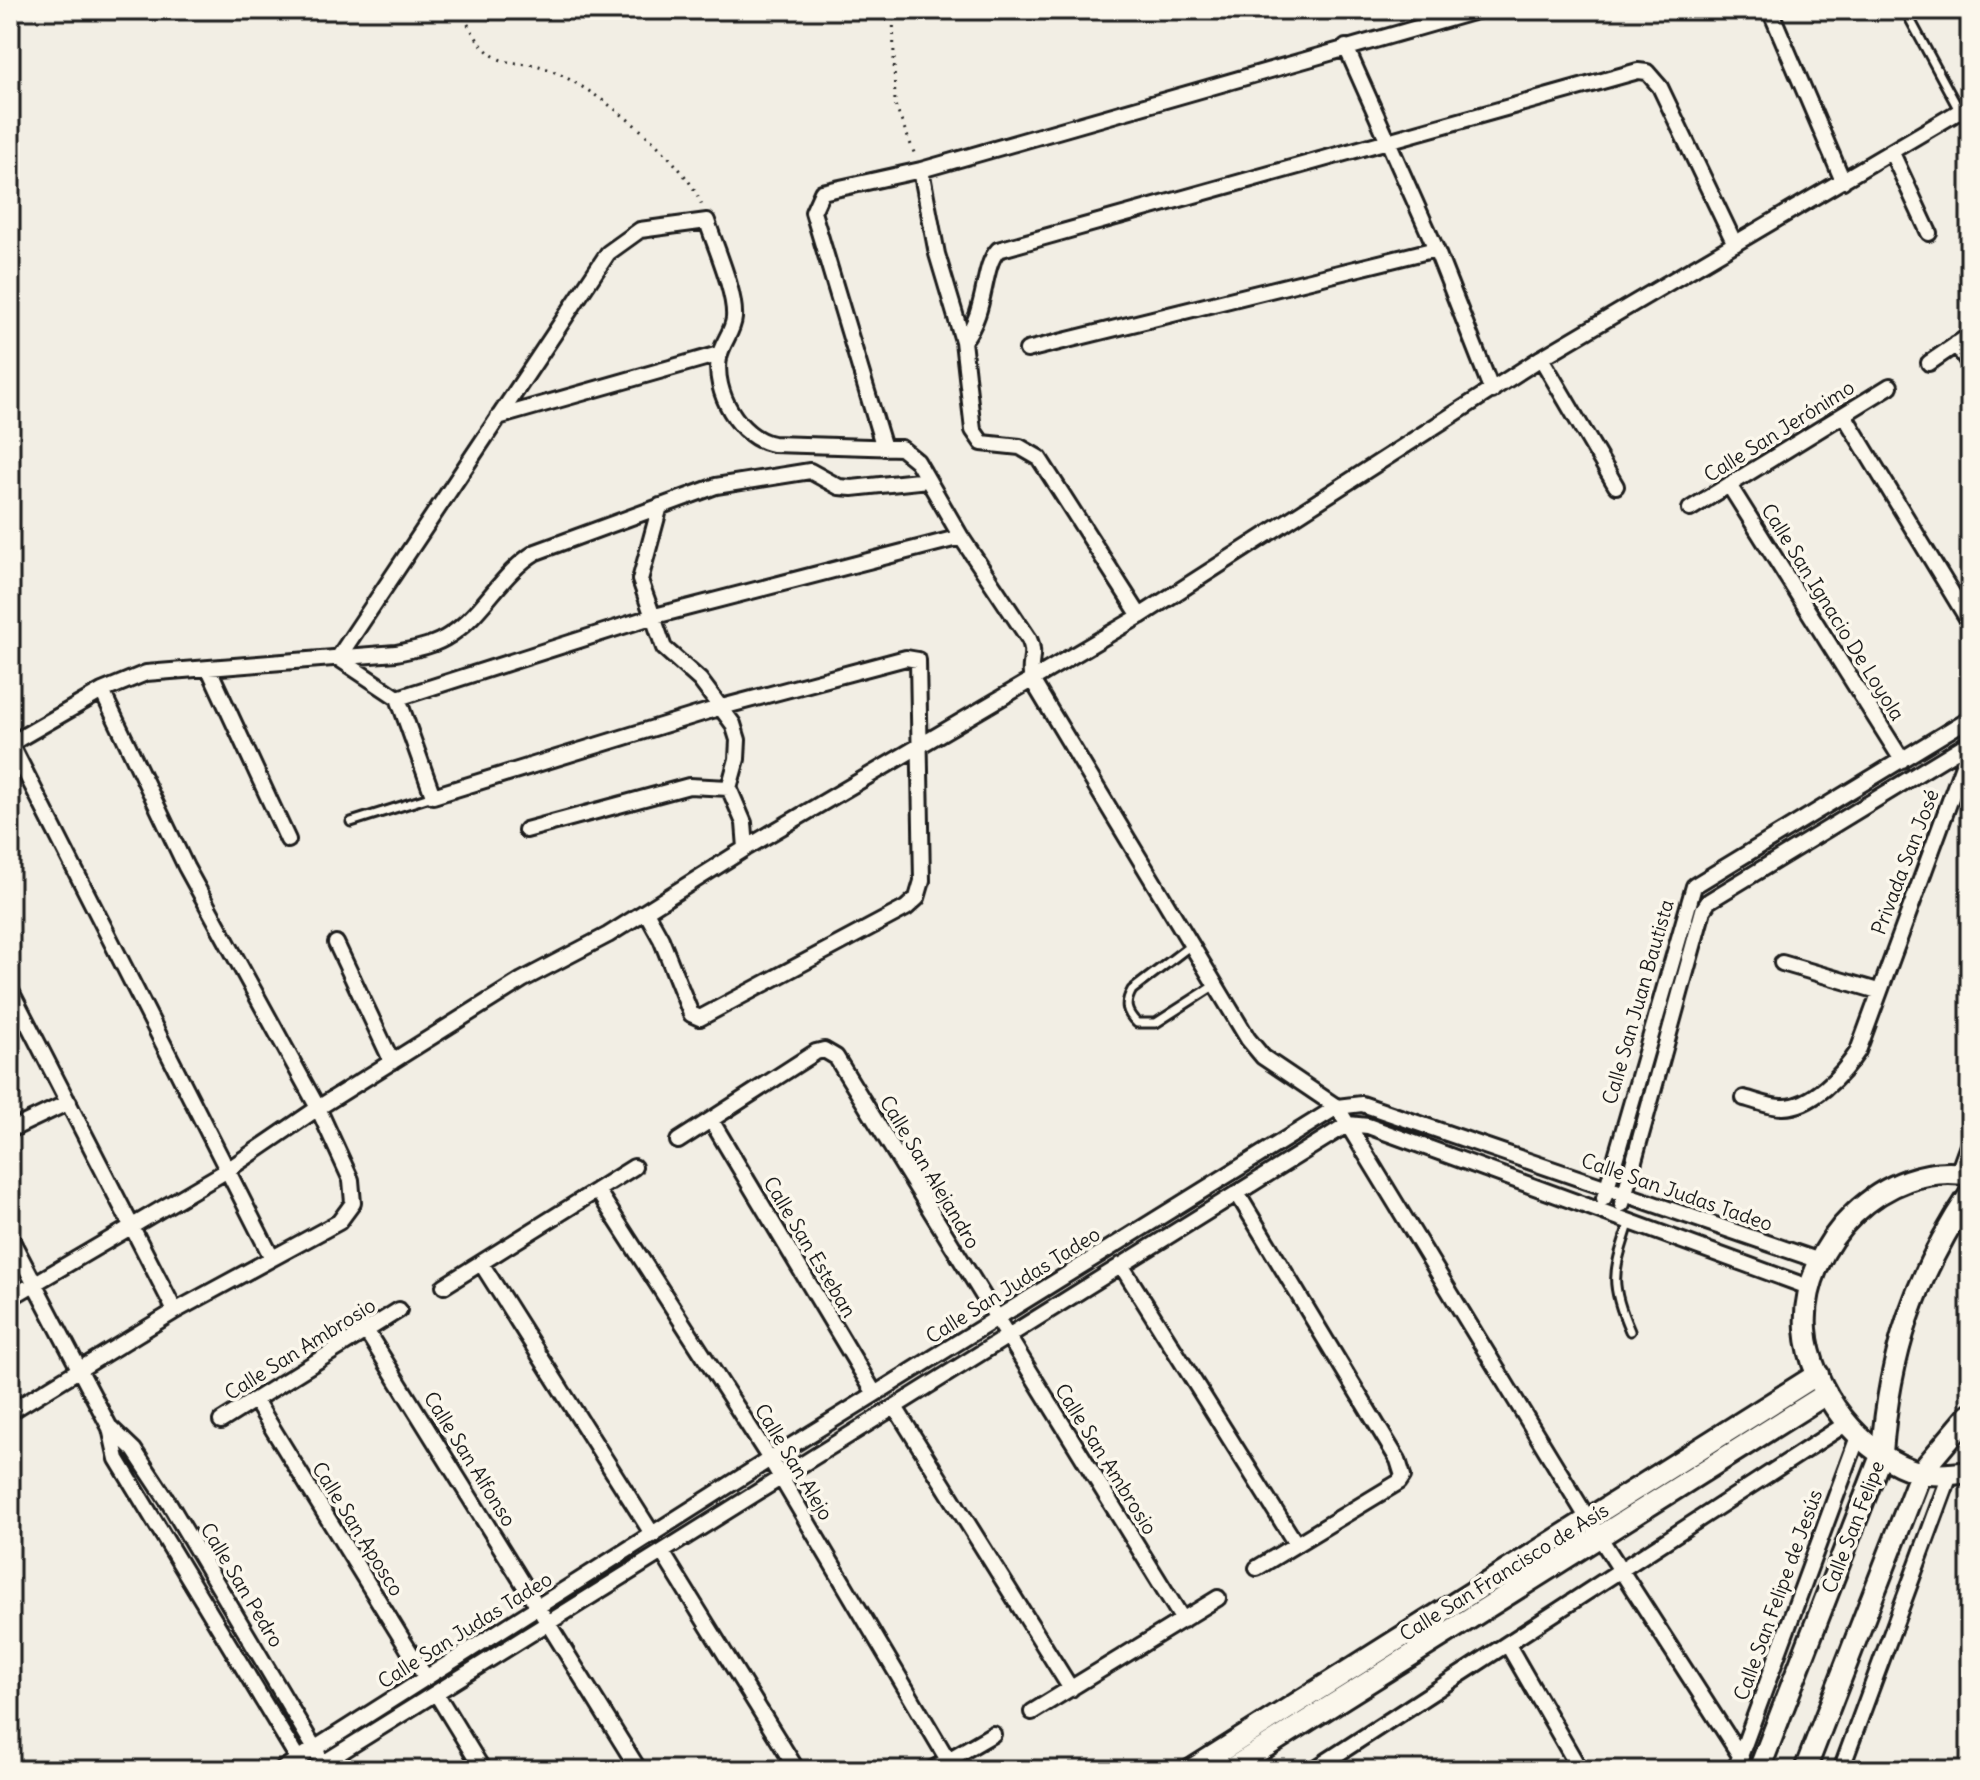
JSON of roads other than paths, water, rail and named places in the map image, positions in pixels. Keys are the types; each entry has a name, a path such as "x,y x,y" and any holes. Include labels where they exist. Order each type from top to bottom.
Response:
{"main road":[{"path":"1960,1474 1921,1472 1882,1453 1853,1428 1826,1394 1806,1327 1811,1288 1820,1261 1846,1220 1880,1191 1923,1177 1964,1174"},
{"name":"Calle San Felipe","path":"1759,1770 1882,1453 1886,1403 1906,1316 1947,1229 1970,1194"},
{"name":"Calle San Francisco de Asís","path":"1191,1770 1818,1374"},
{"name":"Calle San Francisco de Asís","path":"1229,1770 1826,1394"},
{"path":"1805,1770 1921,1472 1970,1414"}],"street":[{"path":"884,448 813,212 816,199 833,187 921,170 1480,10"},
{"path":"1770,10 1843,181"},
{"path":"1346,47 1386,143 1436,249 1492,391"},
{"path":"963,341 979,317 991,258 998,250 1638,71 1647,72 1660,87 1735,244"},
{"path":"10,1298 226,1171 318,1108 522,980 646,912 746,848 1140,616 1541,358 1965,108"},
{"path":"1892,153 1929,233"},
{"path":"921,170 937,254 963,341 971,416 977,437 989,446 1026,449 1039,458 1140,616"},
{"path":"338,658 608,253 640,230 707,221 734,317 719,354 719,389 746,431 757,441 901,448 911,453 961,537 1029,639 1034,657 1029,672 1032,680 1215,985 1263,1057 1337,1107 1738,1763"},
{"path":"1027,350 1436,249"},
{"path":"1929,363 1970,335"},
{"path":"1956,344 1970,365"},
{"path":"498,417 719,354"},
{"path":"1541,358 1616,486"},
{"name":"Calle San Jerónimo","path":"1690,509 1890,386"},
{"path":"1844,415 1970,623"},
{"path":"272,1258 10,744 102,691 146,673 396,653 436,643 452,634 517,564 536,552 716,486 797,471 810,471 839,487 852,488 928,480"},
{"name":"Calle San Ignacio De Loyola","path":"1729,485 1902,760"},
{"path":"660,506 640,580 664,648 700,680 722,707 738,740 729,788 744,823 746,848"},
{"path":"398,698 651,617 961,537"},
{"path":"338,658 398,698 433,796 722,707 912,657 918,660 921,668 922,881 917,898 906,908 700,1018 691,1014 661,939 646,912"},
{"path":"209,669 288,840"},
{"path":"10,1412 175,1311 339,1222 353,1203 351,1180 318,1108 186,867 102,691"},
{"name":"Calle San Juan Bautista","path":"1601,1209 1694,886 1970,718"},
{"name":"Calle San Juan Bautista","path":"1624,1218 1624,1196 1703,910 1709,901 1970,744"},
{"name":"Privada San José","path":"1744,1098 1770,1106 1798,1105 1834,1080 1858,1051 1970,744"},
{"path":"526,830 689,786 729,788"},
{"path":"336,943 392,1062"},
{"path":"1782,963 1878,991"},
{"path":"10,989 175,1311"},
{"name":"Calle San Alejandro","path":"711,1120 816,1052 824,1050 839,1060 996,1319"},
{"path":"10,1130 69,1102"},
{"name":"Calle San Judas Tadeo","path":"281,1770 301,1765 315,1749 770,1459 1337,1107 1362,1104 1820,1261"},
{"path":"678,1141 711,1120"},
{"name":"Calle San Esteban","path":"711,1120 875,1394"},
{"name":"Calle San Judas Tadeo","path":"321,1768 436,1693 1348,1124 1368,1126 1811,1288"},
{"path":"1964,1174 1970,1140"},
{"path":"444,1286 634,1167"},
{"name":"Calle San Alejo","path":"597,1190 770,1459 948,1760"},
{"path":"1237,1193 1402,1468 1399,1482 1257,1568"},
{"name":"Calle San Pedro","path":"10,1237 110,1428 117,1459 301,1765"},
{"path":"481,1263 653,1535"},
{"path":"1121,1265 1296,1544"},
{"name":"Calle San Ambrosio","path":"221,1421 399,1310"},
{"name":"Calle San Ambrosio","path":"996,1319 1183,1620"},
{"name":"Calle San Alfonso","path":"367,1332 639,1770"},
{"name":"Calle San Aposco","path":"255,1400 426,1678"},
{"path":"895,1407 1071,1689"},
{"name":"Calle San Pedro","path":"110,1428 134,1450 169,1503 315,1749 321,1768"},
{"path":"1313,1770 1621,1572 1853,1428"},
{"name":"Calle San Felipe de Jesús","path":"1738,1763 1853,1428"},
{"path":"1841,1770 1960,1474"},
{"path":"662,1552 797,1770"},
{"path":"1032,1712 1218,1598"},
{"path":"1508,1645 1576,1763"},
{"path":"436,1693 483,1770"},
{"path":"931,1770 993,1734"}],"lane":[{"path":"1905,10 1965,108"},
{"path":"351,822 433,796"},
{"path":"1191,945 1132,990 1126,1000 1128,1014 1137,1023 1156,1023 1215,985"},
{"path":"1624,1218 1613,1273 1617,1302 1630,1331"}]}
